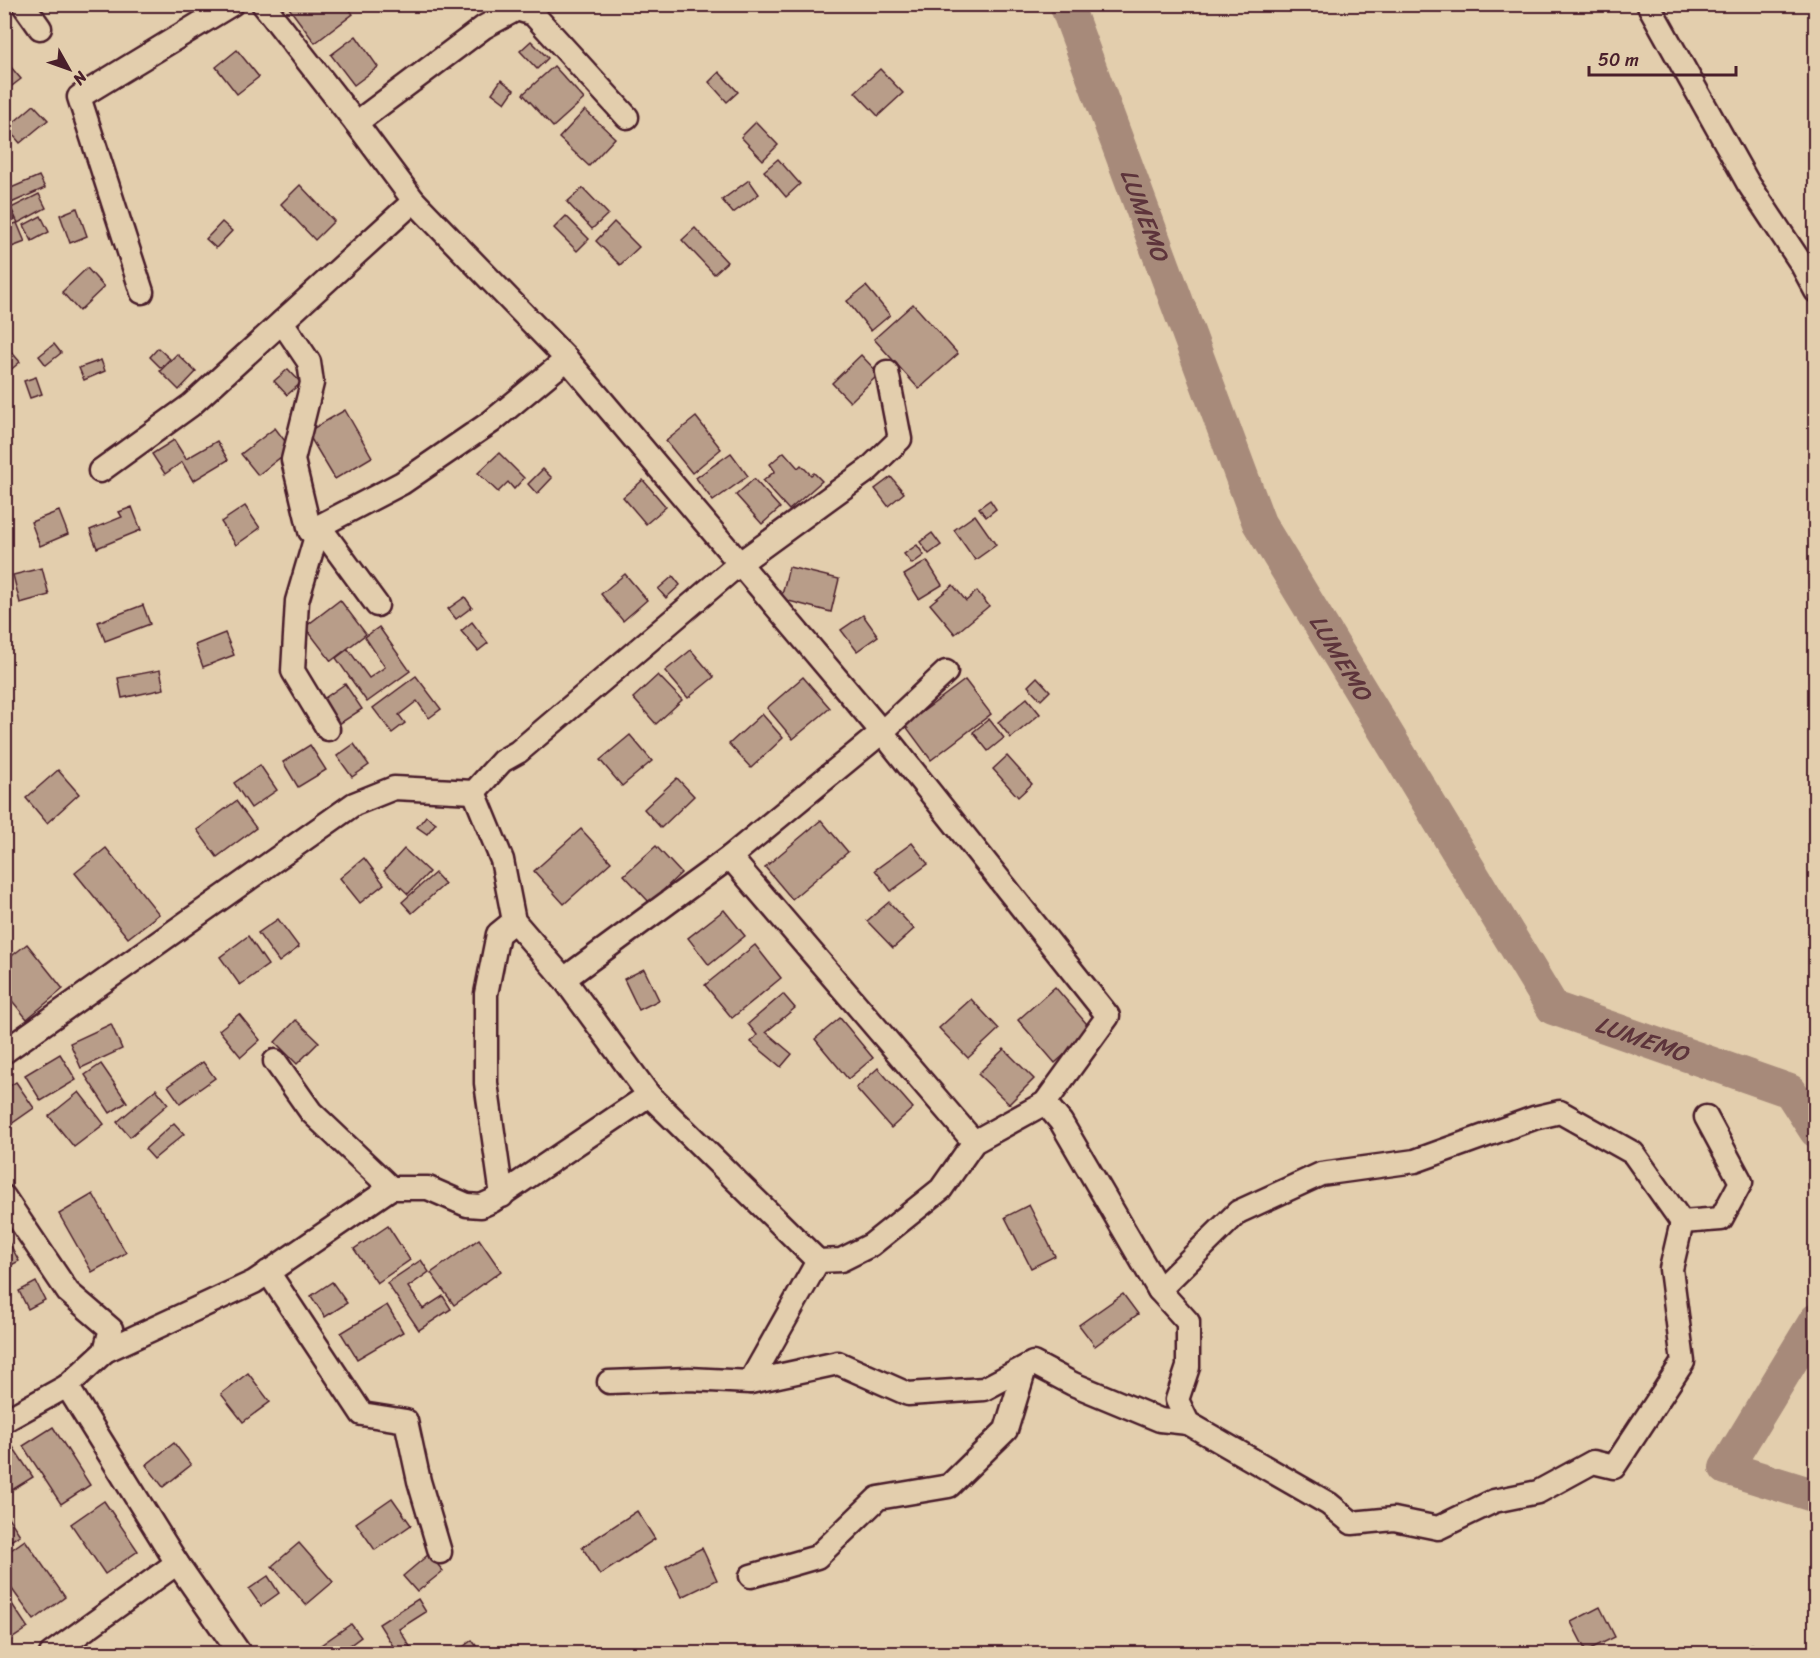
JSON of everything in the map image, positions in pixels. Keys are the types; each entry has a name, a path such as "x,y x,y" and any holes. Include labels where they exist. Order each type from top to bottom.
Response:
{"street":[{"path":"23,4 40,28"},
{"path":"142,292 80,97 232,4"},
{"path":"263,4 414,201 567,359 882,732 1108,1016 1044,1103 974,1142 941,1189 871,1245 841,1260 818,1261 649,1095 564,979 514,921 502,860 474,792"},
{"path":"1648,4 1748,183 1801,263 1815,291"},
{"path":"356,123 484,27 517,9 533,14 627,117"},
{"path":"100,471 191,405 414,201"},
{"path":"282,322 309,362 312,383 293,460 310,531 402,483 491,422 567,359"},
{"path":"474,792 502,761 518,752 740,563 869,469 900,439 887,372"},
{"path":"319,526 377,605"},
{"path":"319,526 297,601 293,671 328,729"},
{"path":"564,979 730,857 882,732 946,672"},
{"path":"4,1052 354,804 394,788 474,792"},
{"path":"730,857 974,1142"},
{"path":"502,1196 486,1083 486,994 498,934 514,921"},
{"path":"275,1061 311,1112 391,1188"},
{"path":"4,1421 67,1386 105,1351 254,1282 391,1188 428,1188 467,1204 481,1206 502,1196 649,1095"},
{"path":"1044,1103 1061,1122 1159,1290 1188,1322 1188,1367 1177,1400 1188,1423"},
{"path":"609,1382 689,1379 750,1382 838,1363 908,1394 984,1389 1033,1364 1072,1384 1160,1420 1188,1423 1329,1504 1352,1523 1394,1519 1438,1528 1494,1501 1538,1492 1593,1462 1614,1467 1683,1362 1671,1269 1682,1222 1634,1153 1560,1112 1534,1118 1414,1161 1321,1174 1238,1212 1159,1290"},
{"path":"1682,1222 1721,1219 1741,1182 1706,1117"},
{"path":"4,1197 68,1292 111,1329 105,1351"},
{"path":"750,1382 818,1261"},
{"path":"268,1272 362,1414 406,1421 418,1481 440,1552"},
{"path":"751,1576 817,1557 878,1498 949,1486 1006,1430 1025,1368"},
{"path":"67,1386 177,1563 240,1653"},
{"path":"51,1653 177,1563"}],"building":[{"path":"286,4 345,4 353,14 315,43"},
{"path":"356,36 378,67 354,85 331,55"},
{"path":"531,41 548,58 537,69 520,51"},
{"path":"237,50 259,77 237,94 216,67"},
{"path":"4,59 21,79 8,89 4,85"},
{"path":"554,66 584,99 553,127 523,94"},
{"path":"880,69 903,93 878,116 855,92"},
{"path":"719,72 738,92 727,102 709,82"},
{"path":"501,80 514,90 505,103 492,93"},
{"path":"34,105 48,120 20,143 7,128"},
{"path":"585,110 615,138 589,166 559,138"},
{"path":"756,122 778,145 763,160 741,137"},
{"path":"778,159 800,184 786,197 764,171"},
{"path":"39,176 45,188 9,204 15,219 4,224 4,191"},
{"path":"749,180 759,194 733,213 722,200"},
{"path":"300,185 334,221 315,240 281,204"},
{"path":"583,188 608,214 592,229 567,202"},
{"path":"39,194 46,208 18,223 11,208"},
{"path":"77,208 87,236 70,243 60,215"},
{"path":"41,216 49,232 32,241 24,225"},
{"path":"566,216 589,239 577,251 554,228"},
{"path":"222,222 232,231 216,248 206,239"},
{"path":"614,222 639,247 620,265 596,241"},
{"path":"17,223 25,242 9,248 4,236 4,227"},
{"path":"695,228 727,262 714,274 682,240"},
{"path":"87,268 104,287 79,311 62,292"},
{"path":"866,286 890,315 871,331 847,301"},
{"path":"913,304 958,354 919,389 874,339"},
{"path":"54,344 61,353 46,365 39,356"},
{"path":"158,348 170,359 161,368 150,357"},
{"path":"9,349 20,362 8,372 4,369 4,353"},
{"path":"177,354 196,372 179,390 160,371"},
{"path":"861,355 879,374 850,402 832,383"},
{"path":"101,360 105,371 84,380 79,368"},
{"path":"288,369 301,383 287,395 274,381"},
{"path":"36,377 42,394 30,398 24,381"},
{"path":"345,410 372,457 335,479 307,432"},
{"path":"696,417 721,449 692,473 666,441"},
{"path":"275,428 291,449 258,475 241,454"},
{"path":"174,440 186,459 217,441 228,460 193,481 182,462 165,474 152,454"},
{"path":"784,452 798,468 801,465 811,475 814,473 822,481 789,510 763,481 775,471 770,464"},
{"path":"499,453 524,478 514,489 508,482 498,492 478,473"},
{"path":"731,453 748,476 713,501 696,478"},
{"path":"543,469 552,478 537,494 528,484"},
{"path":"891,477 904,493 888,506 875,489"},
{"path":"754,479 780,508 762,524 736,495"},
{"path":"643,480 666,507 646,524 623,497"},
{"path":"990,500 996,509 986,517 979,508"},
{"path":"245,506 260,528 236,545 221,522"},
{"path":"132,507 141,530 97,548 90,530 122,517 119,512"},
{"path":"59,511 68,534 40,546 31,522"},
{"path":"975,515 996,545 975,560 954,530"},
{"path":"932,533 941,545 929,554 920,542"},
{"path":"917,545 924,555 912,564 904,554"},
{"path":"927,561 942,585 919,599 904,575"},
{"path":"789,567 839,579 831,612 781,599"},
{"path":"42,568 49,595 20,603 13,575"},
{"path":"625,574 647,600 623,621 601,594"},
{"path":"673,576 680,585 666,598 658,589"},
{"path":"953,585 966,601 977,591 989,606 955,634 930,604"},
{"path":"465,597 472,607 456,619 448,609"},
{"path":"340,600 366,634 331,661 305,627"},
{"path":"143,605 150,624 105,641 98,622"},
{"path":"863,615 878,636 857,651 841,630"},
{"path":"472,622 488,643 478,651 461,631"},
{"path":"379,627 410,671 367,702 336,658 348,649 369,678 385,667 365,637"},
{"path":"225,633 234,655 203,667 195,645"},
{"path":"691,650 714,677 688,698 665,671"},
{"path":"160,670 164,689 122,698 118,678"},
{"path":"658,675 682,700 656,724 633,698"},
{"path":"416,676 441,709 429,718 417,701 399,715 405,723 392,733 373,708"},
{"path":"803,677 830,708 793,739 767,708"},
{"path":"1037,677 1050,691 1041,700 1028,686"},
{"path":"965,680 991,714 931,760 905,725"},
{"path":"345,684 362,709 336,726 319,702"},
{"path":"1027,698 1040,714 1011,738 998,722"},
{"path":"762,714 783,738 751,768 729,744"},
{"path":"989,719 1004,738 988,751 973,732"},
{"path":"630,735 652,761 622,786 600,760"},
{"path":"354,744 369,765 352,777 337,756"},
{"path":"310,745 326,770 298,787 283,762"},
{"path":"1007,756 1032,784 1018,797 993,769"},
{"path":"260,765 277,790 251,808 234,783"},
{"path":"58,770 79,794 47,823 26,798"},
{"path":"677,778 694,796 661,828 644,809"},
{"path":"236,801 256,828 217,857 197,830"},
{"path":"426,816 436,823 427,834 417,827"},
{"path":"821,820 848,852 792,899 765,867"},
{"path":"581,829 611,862 564,904 534,871"},
{"path":"912,843 928,864 891,891 875,870"},
{"path":"656,846 681,873 650,903 624,875"},
{"path":"106,848 159,914 128,938 75,873"},
{"path":"404,849 429,872 408,894 384,871"},
{"path":"364,858 384,884 360,903 340,878"},
{"path":"435,873 445,884 412,913 402,902"},
{"path":"889,902 914,929 893,948 867,921"},
{"path":"724,910 745,936 709,965 688,938"},
{"path":"278,919 299,947 279,962 258,933"},
{"path":"248,936 268,965 240,985 220,957"},
{"path":"27,944 63,989 27,1019 4,991 4,962"},
{"path":"755,945 781,978 732,1018 705,985"},
{"path":"644,969 659,1000 639,1010 624,979"},
{"path":"1055,987 1092,1030 1055,1063 1018,1020"},
{"path":"783,994 795,1008 766,1032 792,1054 781,1067 751,1042 757,1035 748,1024"},
{"path":"971,999 999,1029 968,1058 939,1028"},
{"path":"239,1014 260,1040 241,1057 219,1030"},
{"path":"840,1018 873,1058 848,1079 815,1039"},
{"path":"296,1020 319,1042 297,1064 275,1042"},
{"path":"111,1024 122,1049 81,1068 70,1043"},
{"path":"1004,1049 1034,1079 1009,1104 978,1074"},
{"path":"60,1054 76,1080 41,1101 25,1075"},
{"path":"203,1062 215,1078 180,1103 168,1086"},
{"path":"101,1064 127,1102 110,1113 85,1075"},
{"path":"878,1068 913,1108 891,1128 856,1088"},
{"path":"16,1082 34,1108 4,1129 4,1090"},
{"path":"156,1089 168,1104 130,1137 117,1122"},
{"path":"79,1092 104,1124 74,1147 49,1116"},
{"path":"174,1123 184,1134 154,1159 145,1149"},
{"path":"93,1194 126,1253 92,1272 59,1214"},
{"path":"1029,1205 1055,1256 1031,1268 1005,1217"},
{"path":"388,1226 410,1260 377,1283 354,1249"},
{"path":"4,1235 19,1261 4,1269"},
{"path":"479,1239 501,1271 454,1305 431,1273"},
{"path":"421,1260 429,1272 408,1287 423,1309 443,1296 451,1309 419,1330 387,1283"},
{"path":"36,1282 45,1300 28,1309 19,1291"},
{"path":"332,1282 347,1303 325,1317 311,1296"},
{"path":"1123,1294 1138,1314 1095,1346 1079,1325"},
{"path":"387,1305 403,1332 357,1359 341,1333"},
{"path":"248,1373 270,1402 243,1422 221,1394"},
{"path":"53,1427 90,1485 61,1504 23,1446"},
{"path":"174,1443 191,1465 163,1487 146,1465"},
{"path":"13,1447 33,1477 4,1495 4,1453"},
{"path":"392,1498 411,1525 375,1550 356,1523"},
{"path":"104,1501 138,1551 105,1574 71,1524"},
{"path":"4,1511 20,1535 4,1545"},
{"path":"637,1511 655,1539 600,1575 582,1547"},
{"path":"25,1540 65,1597 34,1620 4,1578 4,1555"},
{"path":"299,1543 333,1582 306,1605 272,1566"},
{"path":"702,1548 717,1580 682,1597 666,1566"},
{"path":"429,1554 443,1571 417,1592 403,1576"},
{"path":"268,1576 279,1593 261,1606 249,1589"},
{"path":"4,1592 28,1628 4,1644"},
{"path":"418,1599 426,1612 399,1629 411,1648 403,1654 398,1654 379,1624"},
{"path":"1600,1607 1615,1637 1586,1651 1571,1622"},
{"path":"351,1624 361,1637 338,1654 327,1654 321,1645"},
{"path":"472,1640 482,1654 455,1653"},
{"path":"1751,1644 1757,1654 1735,1654"}],"waterway":[{"name":"LUMEMO","path":"1066,4 1259,523 1553,1008 1790,1091 1816,1131"},
{"name":"LUMEMO","path":"1816,1320 1726,1468 1816,1496"}]}
